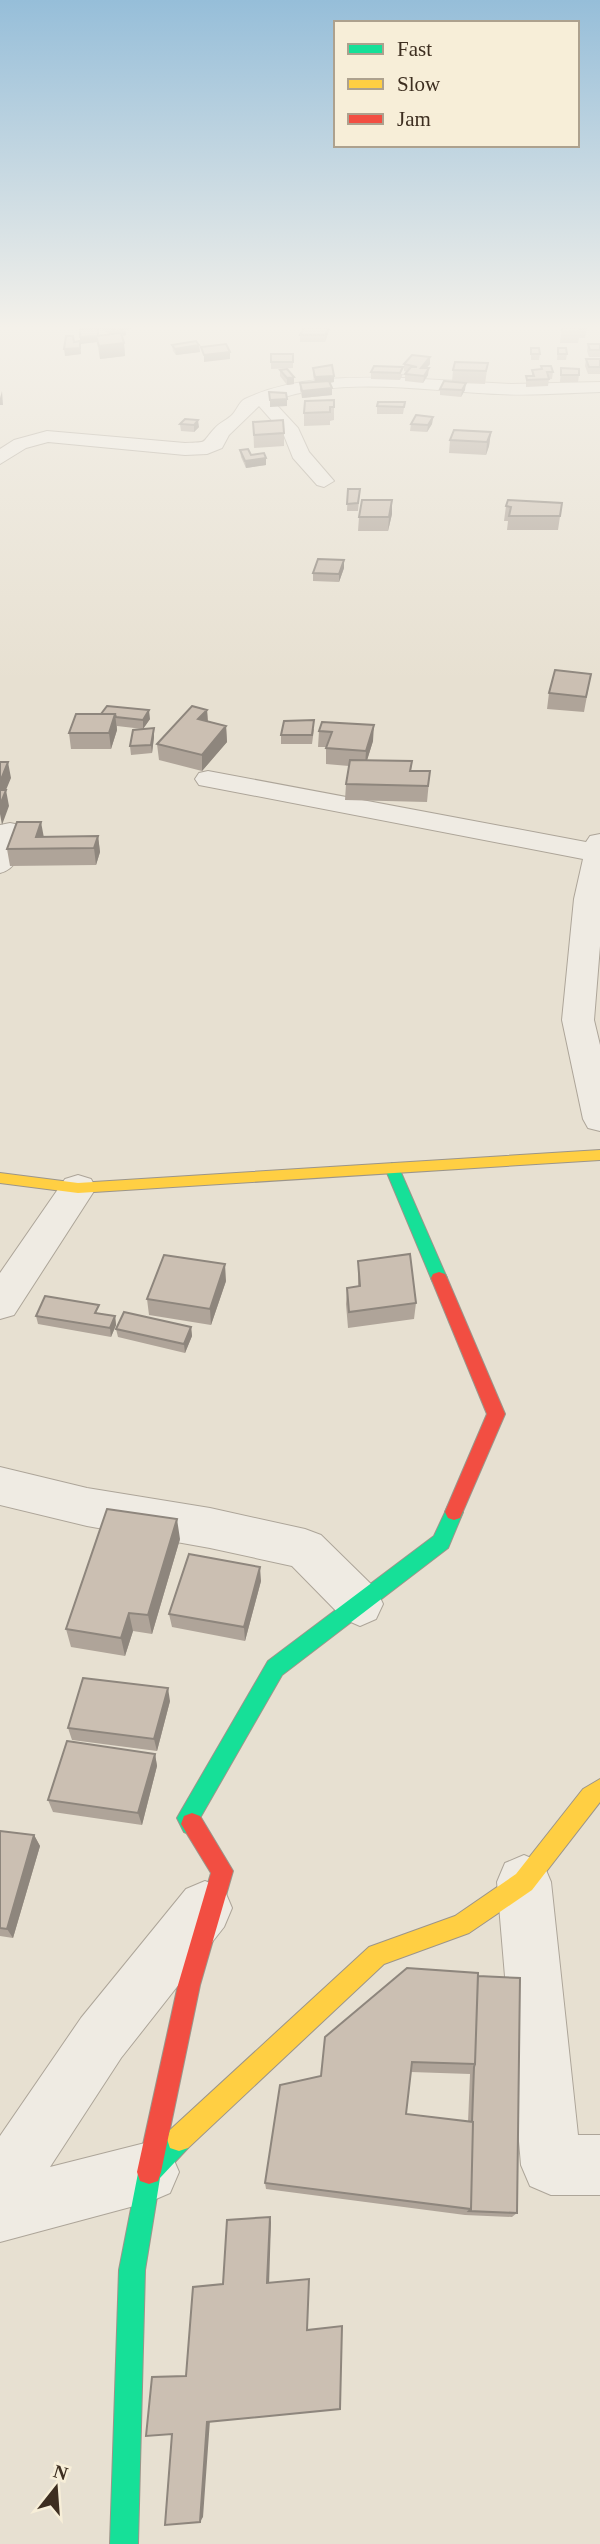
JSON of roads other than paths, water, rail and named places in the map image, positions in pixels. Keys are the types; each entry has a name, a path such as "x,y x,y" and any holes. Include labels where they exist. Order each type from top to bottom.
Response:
{"street":[{"path":"0,458 4,452 19,445"},
{"path":"140,445 175,448 207,448 214,445"},
{"path":"297,445 300,454 324,481"},
{"path":"208,779 599,848 589,899 579,1020 600,1119"},
{"path":"0,864 4,859 10,831"},
{"path":"0,1178 78,1188 600,1155"},
{"path":"124,2544 132,2270 149,2172 189,1985 222,1871 188,1818 275,1668 441,1542 496,1414 392,1168"},
{"path":"0,1304 78,1188"},
{"path":"0,1486 87,1507 210,1528 304,1549 360,1604"},
{"path":"0,2211 149,2172 198,2119 377,1955 461,1925 524,1882 590,1796 600,1789"},
{"path":"524,1882 551,2165 600,2165"},
{"path":"0,2189 101,2038 215,1895"}]}
